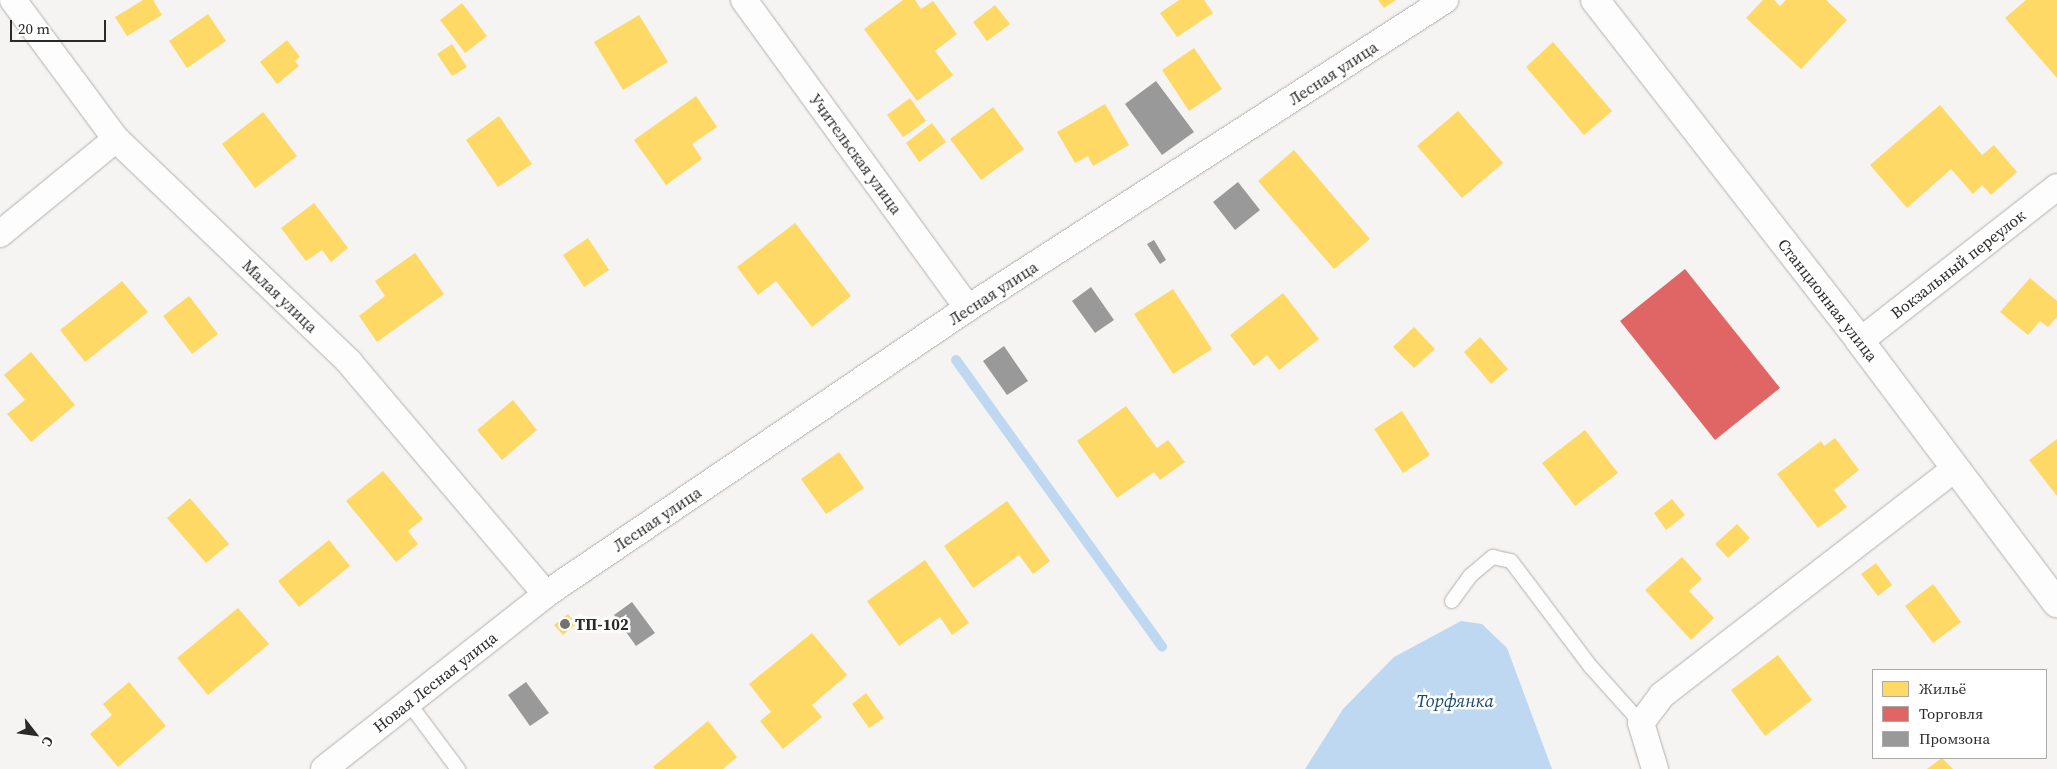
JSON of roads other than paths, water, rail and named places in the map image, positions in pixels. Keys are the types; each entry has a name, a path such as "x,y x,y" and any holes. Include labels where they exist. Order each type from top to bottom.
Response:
{"main road":[{"name":"Станционная улица","path":"1595,0 1860,341 2057,604"}],"street":[{"name":"Малая улица","path":"13,0 116,139 349,362 546,594"},
{"name":"Учительская улица","path":"744,0 968,308"},
{"name":"Лесная улица","path":"546,594 968,308 1445,0"},
{"path":"0,234 116,139"},
{"name":"Вокзальный переулок","path":"1860,341 2056,189"},
{"path":"1655,769 1641,723 1662,695 1956,468"},
{"name":"Новая Лесная улица","path":"324,769 546,594"}],"lane":[{"path":"1452,602 1470,576 1493,557 1511,561 1591,667 1641,723"},
{"path":"408,702 458,769"}],"water":[{"name":"Торфянка","path":"1461,621 1482,624 1507,648 1552,769 1305,769 1343,709 1394,657"}],"waterway":[{"path":"956,360 1162,647"}],"place":[{"name":"ТП-102","path":"565,624"}]}
